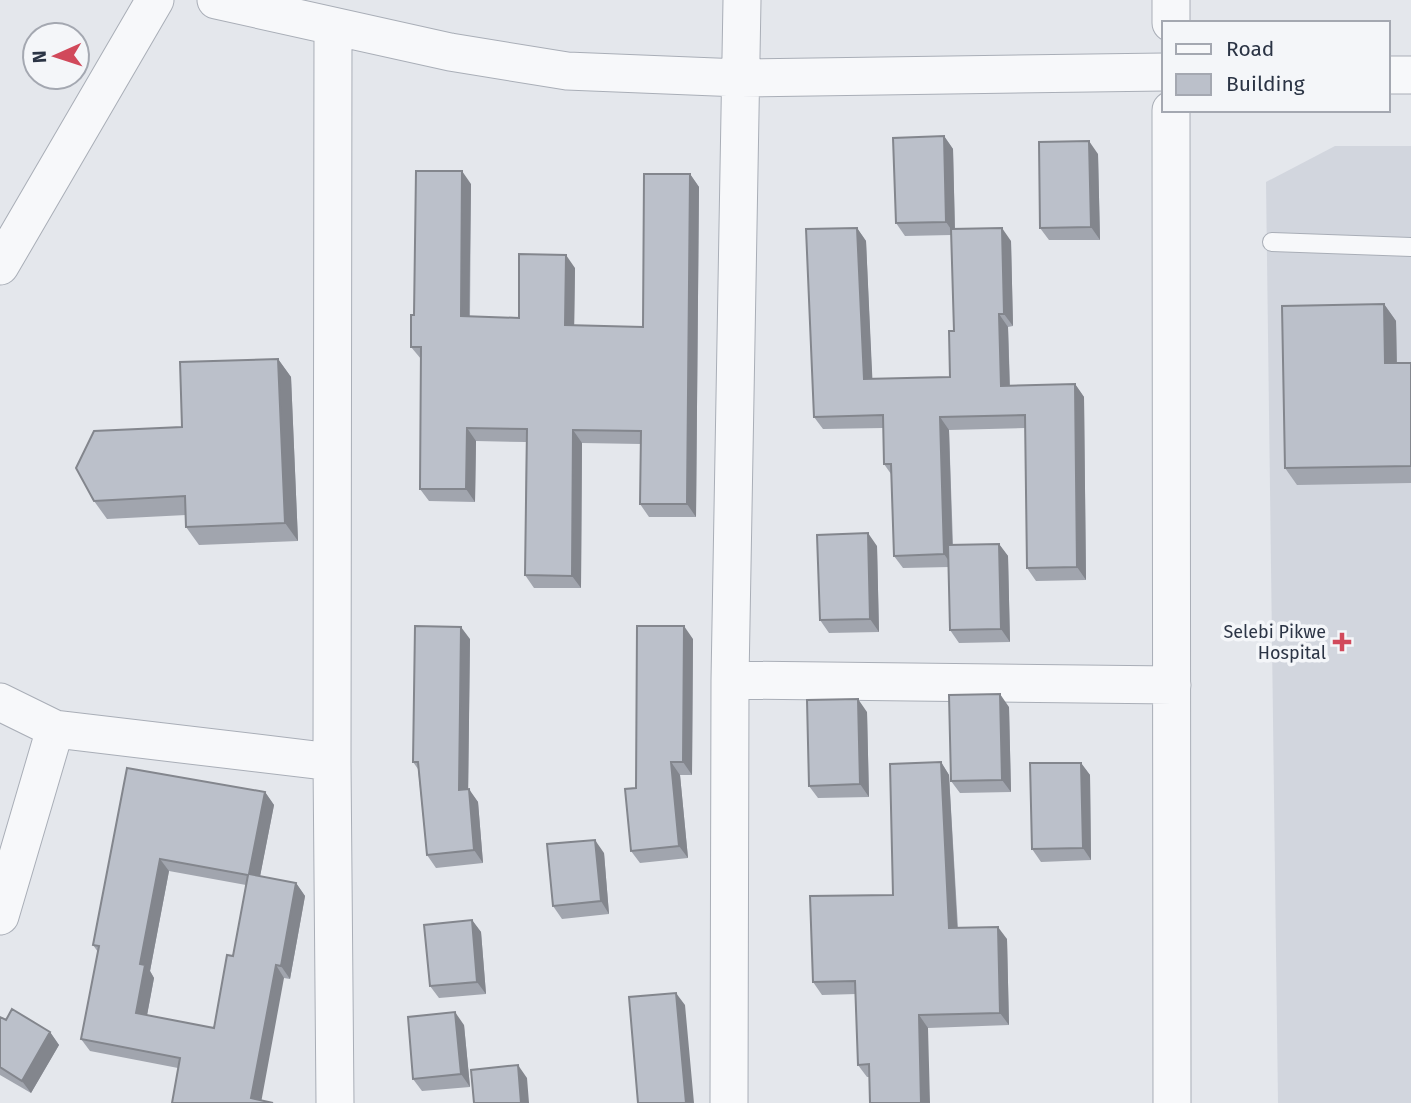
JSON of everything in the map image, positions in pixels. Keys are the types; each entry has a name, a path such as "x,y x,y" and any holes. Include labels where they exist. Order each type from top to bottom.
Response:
{"street":[{"path":"0,266 155,0"},
{"path":"216,0 450,52 567,71 740,78 1162,72"},
{"path":"729,1103 730,680 742,0"},
{"path":"1171,0 1171,21"},
{"path":"333,27 331,762 335,1103"},
{"path":"1390,75 1411,75"},
{"path":"1171,112 1172,1103"},
{"path":"730,680 1172,685"},
{"path":"0,702 55,729 331,762"},
{"path":"0,916 55,729"}],"lane":[{"path":"1272,242 1411,247"}],"shaded area":[{"name":"Selebi Pikwe Hospital","path":"1335,146 1411,146 1411,1103 1278,1103 1266,182"}],"building":[{"path":"944,136 946,222 896,223 893,138"},
{"path":"1089,141 1091,227 1040,228 1039,142"},
{"path":"416,171 462,171 461,316 519,318 519,254 566,255 565,325 643,327 644,174 690,174 687,504 640,504 641,431 573,430 572,576 525,575 527,429 467,428 466,489 420,489 421,347 411,347"},
{"path":"857,228 864,379 950,377 949,331 954,331 951,229 1002,228 1004,314 999,314 1001,386 1075,384 1077,567 1027,568 1025,415 940,417 944,554 894,556 891,464 884,464 883,415 814,417 806,229"},
{"path":"1384,304 1385,363 1411,363 1411,466 1285,468 1282,306"},
{"path":"278,359 285,523 186,527 185,496 94,501 76,468 94,431 182,427 180,362"},
{"path":"868,533 870,619 820,620 817,535"},
{"path":"999,544 1001,629 950,630 948,545"},
{"path":"415,626 461,627 459,790 469,789 474,850 427,855 418,762 413,762"},
{"path":"637,626 684,626 683,762 671,762 679,846 631,851 625,789 636,788"},
{"path":"1000,694 1002,780 951,781 949,695"},
{"path":"858,699 860,784 809,786 807,700"},
{"path":"941,762 949,928 998,927 1000,1013 919,1015 921,1103 870,1103 869,1064 858,1065 855,981 813,982 810,896 893,895 890,764"},
{"path":"1030,763 1081,763 1083,848 1032,849"},
{"path":"127,768 265,792 249,874 296,883 281,966 276,965 251,1098 273,1103 172,1103 180,1058 81,1039 99,946 93,945","holes":["160,859 248,875 233,956 227,955 214,1028 136,1013 145,965 140,964"]},
{"path":"595,840 601,901 553,906 547,844"},
{"path":"472,920 477,982 430,986 424,925"},
{"path":"676,993 686,1103 638,1103 629,997"},
{"path":"12,1009 50,1032 22,1081 0,1067 0,1017 6,1020"},
{"path":"455,1012 461,1074 413,1079 408,1017"},
{"path":"518,1065 521,1103 474,1103 471,1070"}],"place":[{"name":"Selebi Pikwe Hospital","path":"1342,642"}]}
